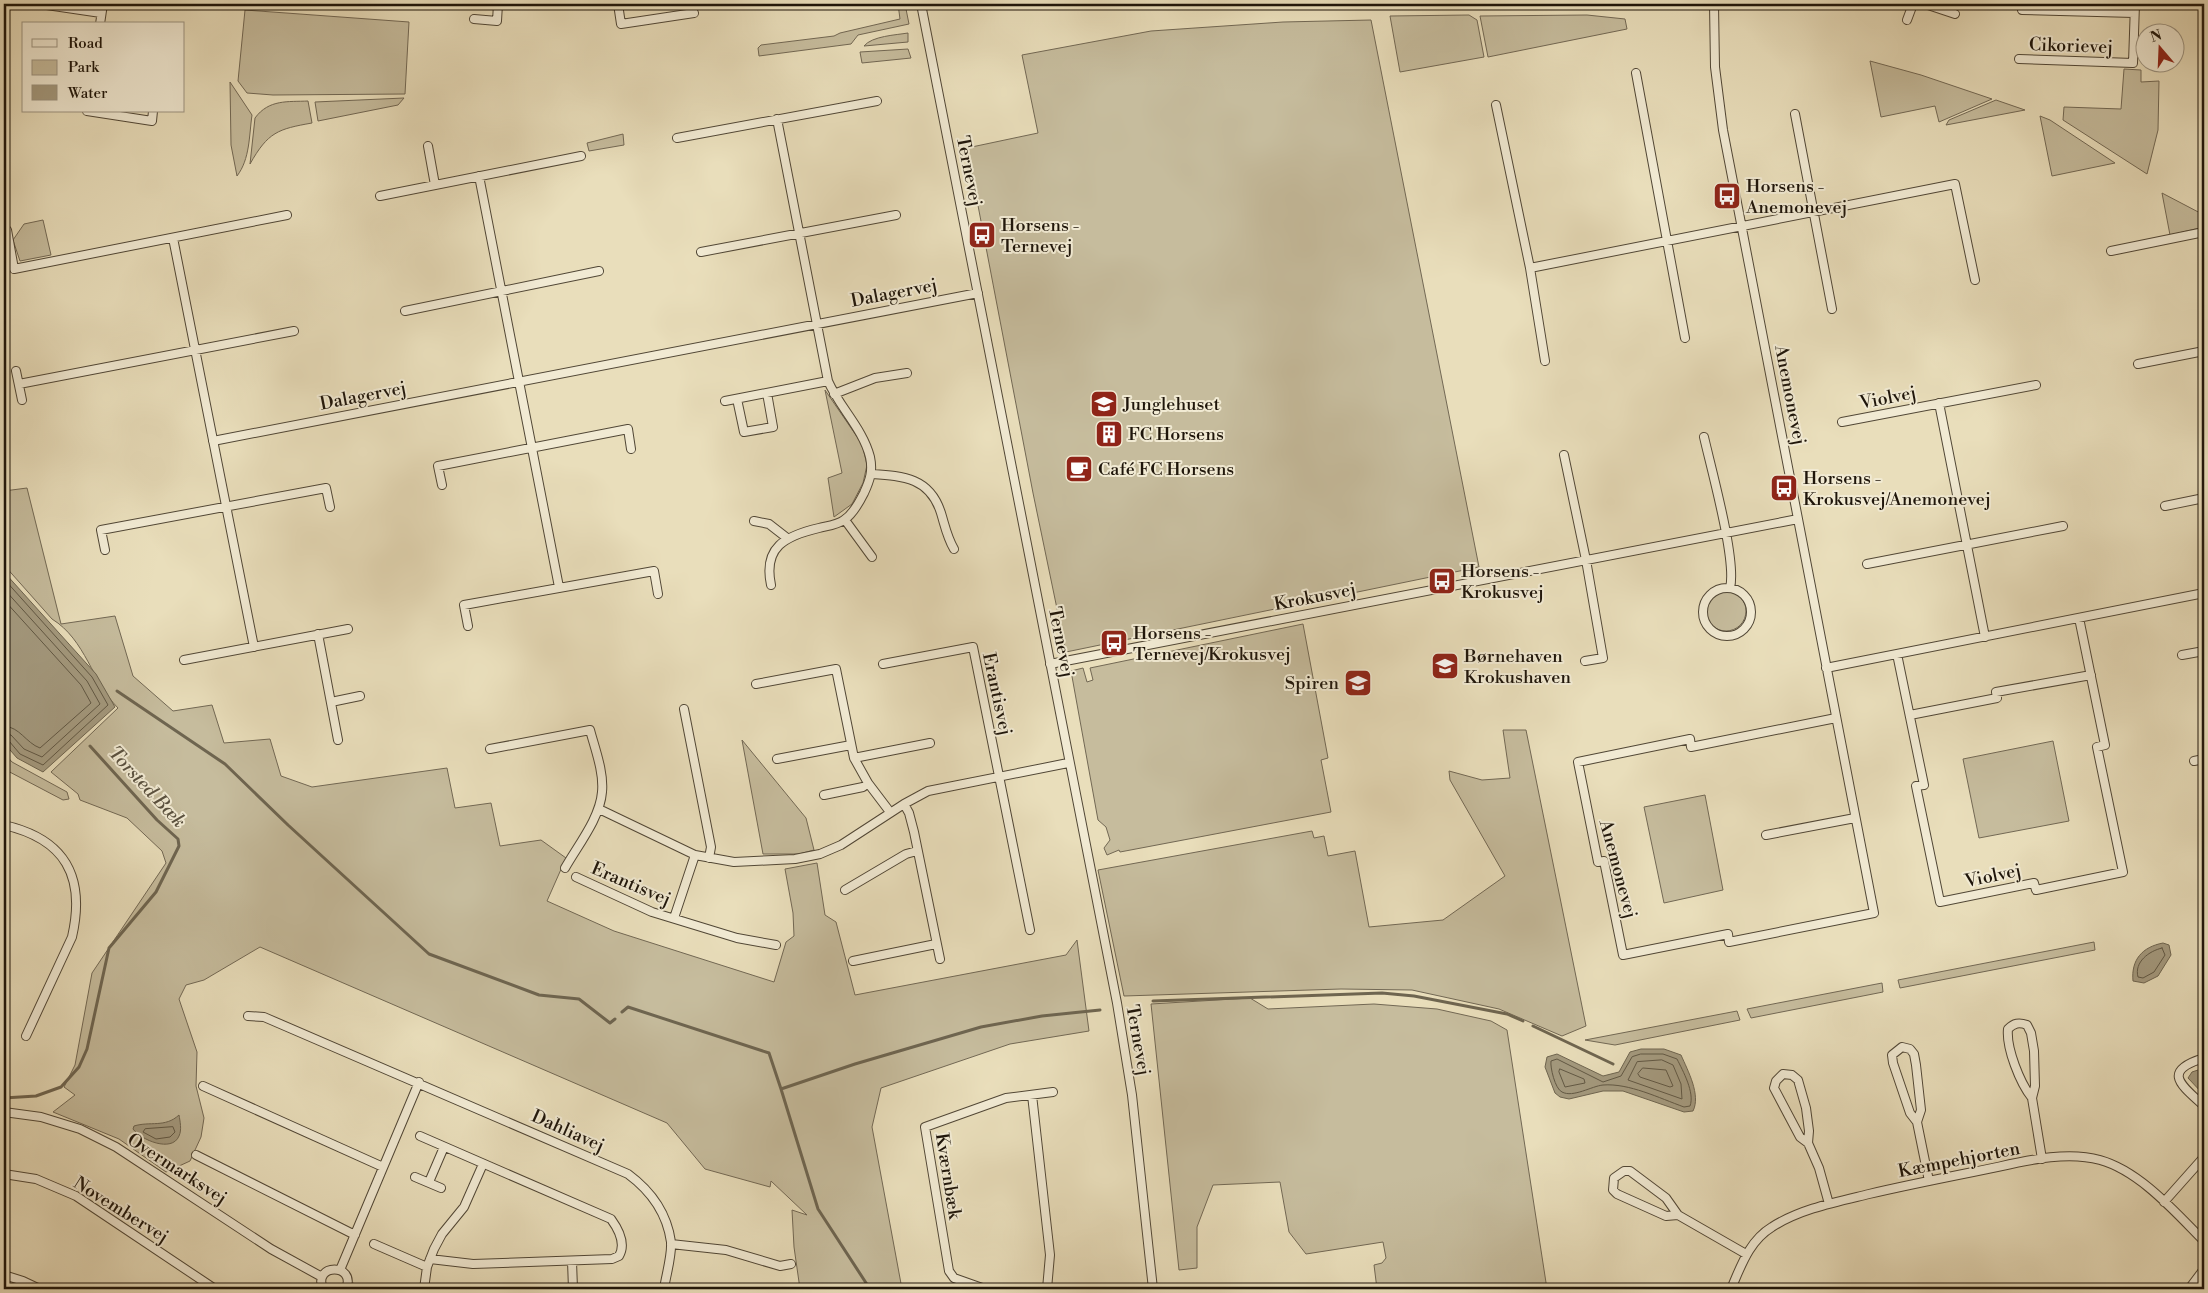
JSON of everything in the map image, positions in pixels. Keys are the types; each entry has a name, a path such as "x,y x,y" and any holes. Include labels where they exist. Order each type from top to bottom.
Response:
{"street":[{"path":"40,4 101,13"},
{"path":"100,22 103,4"},
{"path":"474,19 497,21 498,4"},
{"path":"618,4 621,24 694,13"},
{"name":"Ternevej","path":"921,4 1068,763 1117,1003 1132,1095 1153,1289"},
{"name":"Anemonevej","path":"1714,4 1718,96 1741,226 1874,913 1729,942 1728,934 1623,955 1604,861 1598,862 1578,762 1690,739 1691,747 1836,718"},
{"path":"1907,20 1913,4"},
{"path":"1925,4 1955,14"},
{"name":"Cikorievej","path":"2019,60 2133,63 2135,4"},
{"name":"Cikorievej","path":"2022,10 2134,13"},
{"path":"1636,73 1685,338"},
{"path":"677,138 877,101"},
{"path":"1496,105 1530,268 1545,361"},
{"path":"94,112 152,121 153,112"},
{"path":"1795,114 1832,309"},
{"path":"771,585 768,573 770,560 776,547 787,538 845,520 862,498 872,474 870,457 865,441 834,394 828,381 777,120"},
{"path":"428,146 435,185"},
{"path":"380,196 580,156"},
{"path":"479,176 560,587"},
{"path":"1530,268 1955,184 1975,280"},
{"path":"7,230 14,269 287,215"},
{"path":"701,252 896,215"},
{"path":"2111,251 2204,232"},
{"path":"173,238 254,647"},
{"path":"405,311 599,271"},
{"name":"Dalagervej","path":"213,441 978,293"},
{"path":"19,384 294,331"},
{"path":"2138,364 2204,351"},
{"path":"16,371 22,400"},
{"path":"834,394 875,378 907,373"},
{"path":"725,401 828,381"},
{"name":"Violvej","path":"1842,422 2036,385"},
{"path":"738,398 744,432 773,427 767,393"},
{"name":"Violvej","path":"1939,404 1985,637"},
{"path":"442,484 438,466 628,429 631,448"},
{"path":"1704,437 1725,533 1732,579 1730,588"},
{"path":"1564,455 1586,560 1602,658 1585,661"},
{"path":"872,474 901,476 914,480 926,488 940,512 946,536 954,550"},
{"path":"105,550 101,530 326,488 330,507"},
{"path":"2165,506 2204,498"},
{"name":"Krokusvej","path":"1050,664 1798,519"},
{"path":"845,520 872,557"},
{"path":"754,521 769,524 787,538"},
{"path":"1867,564 2063,526"},
{"path":"468,626 464,605 654,571 658,594"},
{"path":"1730,588 1738,590 1748,602 1750,618 1740,631 1725,636 1711,630 1703,616 1703,609 1709,596 1715,591 1730,588"},
{"path":"1826,668 2204,594"},
{"name":"Violvej","path":"1897,654 1924,785 1916,786 1940,902 2034,883 2036,890 2123,872 2097,747 2105,745 2079,618"},
{"path":"184,660 348,629"},
{"path":"318,634 338,740"},
{"name":"Erantisvej","path":"883,664 973,647 1030,930"},
{"path":"2182,655 2204,651"},
{"path":"756,684 836,669 854,758 868,783 890,812"},
{"path":"1910,715 1997,698 1996,692 2091,675"},
{"path":"331,702 360,696"},
{"path":"684,709 711,847 709,858"},
{"name":"Erantisvej","path":"490,749 590,730 602,785 599,809 565,868"},
{"path":"854,758 930,743"},
{"path":"777,759 851,745"},
{"path":"2194,761 2204,759"},
{"path":"599,809 694,855 734,862 795,859 820,854 842,845 890,812 928,791 1068,763"},
{"path":"824,795 863,787 868,783"},
{"path":"904,804 909,813 918,851 940,959"},
{"path":"1766,835 1855,818"},
{"path":"4,825 22,829 39,836 55,848 67,862 77,901 76,919 72,936 26,1036"},
{"path":"844,890 906,854 918,851"},
{"name":"Erantisvej","path":"674,918 694,855"},
{"name":"Erantisvej","path":"576,877 630,904 736,938 776,945"},
{"path":"853,960 936,944"},
{"name":"Dahliavej","path":"248,1016 264,1017 419,1082 628,1174 642,1184 661,1209 671,1244 664,1289"},
{"path":"2032,1098 2024,1088 2007,1039 2008,1029 2013,1024 2021,1023 2027,1025 2031,1033 2036,1086 2032,1098 2042,1159"},
{"path":"1917,1122 1921,1110 1914,1054 1910,1049 1902,1046 1892,1055 1893,1064 1910,1114 1917,1122 1929,1181"},
{"path":"2204,1058 2186,1063 2180,1068 2178,1078 2182,1086 2204,1106"},
{"path":"1808,1143 1800,1137 1774,1088 1776,1081 1783,1074 1792,1075 1798,1080 1806,1108 1809,1131 1808,1143 1819,1168 1829,1204"},
{"path":"340,1270 419,1082"},
{"path":"202,1086 383,1167"},
{"name":"Kværnbæk","path":"985,1289 954,1278 949,1271 924,1130 928,1124 1006,1098 1053,1092"},
{"path":"1032,1095 1050,1255 1047,1289"},
{"name":"Overmarksvej","path":"4,1112 41,1117 80,1130 116,1146 271,1249 322,1278"},
{"path":"374,1244 429,1263 473,1264 612,1259 619,1256 622,1242 611,1219 420,1136"},
{"path":"429,1182 444,1147"},
{"path":"196,1156 355,1235"},
{"name":"Kæmpehjorten","path":"1731,1289 1746,1254 1757,1240 1770,1228 1791,1216 1829,1204 1929,1181 2042,1159 2076,1157 2099,1160 2127,1172 2164,1202 2204,1241"},
{"path":"2164,1202 2204,1158"},
{"path":"424,1289 429,1263 442,1234 464,1207 483,1164"},
{"path":"1678,1215 1666,1216 1617,1194 1613,1190 1614,1178 1624,1171 1630,1172 1666,1198 1678,1215 1746,1254"},
{"name":"Novembervej","path":"4,1174 36,1179 76,1196 215,1289"},
{"path":"415,1177 441,1188"},
{"path":"671,1244 726,1250 780,1266 791,1264"},
{"path":"572,1260 573,1289"},
{"path":"2189,1289 2204,1269"},
{"path":"323,1289 322,1278 329,1270 340,1270 346,1276 346,1288 357,1289"},
{"path":"4,1275 40,1289"},
{"path":"2183,1289 2198,1276"}],"green space":[{"path":"898,4 905,4 909,24 858,35 851,44 759,56 758,48 761,45 834,36 900,19"},
{"path":"245,10 409,22 405,94 273,95 247,93 238,81"},
{"path":"1469,15 1477,20 1484,57 1400,72 1390,16"},
{"path":"1587,15 1625,19 1627,29 1488,57 1480,16"},
{"path":"1371,20 1479,567 1066,652 1033,493 967,148 1038,133 1022,55 1151,31 1283,22"},
{"path":"908,33 908,42 864,46 878,38"},
{"path":"908,49 911,58 862,63 860,52"},
{"path":"1870,61 1921,75 1992,99 1939,122 1935,106 1881,117"},
{"path":"2124,69 2141,72 2141,82 2159,81 2158,130 2147,174 2063,120 2064,107 2121,109"},
{"path":"230,82 252,115 247,155 237,176 231,145"},
{"path":"404,98 398,105 318,121 315,102"},
{"path":"1996,100 2025,110 1946,125 1949,120"},
{"path":"308,101 312,123 290,127 275,134 262,145 250,164 255,118 260,112 266,107 279,103"},
{"path":"2040,116 2050,120 2115,163 2052,176"},
{"path":"623,134 624,145 589,151 587,143"},
{"path":"2162,193 2204,215 2204,227 2170,235"},
{"path":"43,220 51,255 20,261 13,240 24,224"},
{"path":"825,390 862,444 867,465 863,483 852,504 834,517 828,478 842,473"},
{"path":"27,488 61,624 115,616 133,676 173,711 212,705 224,743 270,739 281,776 312,787 447,768 455,808 491,803 500,846 541,840 566,858 547,901 614,931 774,982 786,942 794,936 793,913 785,869 817,863 825,915 836,922 855,995 1066,955 1077,940 1089,1031 1010,1044 881,1088 872,1127 902,1289 800,1289 794,1247 792,1210 807,1215 771,1181 770,1187 705,1169 667,1123 260,947 204,980 186,985 179,999 197,1052 196,1086 204,1118 201,1137 190,1161 166,1172 119,1139 53,1112 75,1095 64,1087 75,1065 92,973 166,863 162,851 127,818 80,800 78,794 51,772 118,708 109,698 73,638 52,619 4,565 4,491"},
{"path":"1726,591 1740,597 1746,611 1740,625 1726,631 1712,625 1706,611 1712,597"},
{"path":"1303,624 1328,758 1321,760 1331,812 1120,852 1119,850 1107,855 1104,848 1110,840 1106,827 1098,820 1071,671 1083,668 1087,682 1093,680 1090,668"},
{"path":"1503,730 1526,730 1586,1026 1562,1036 1499,1009 1412,990 1341,989 1124,996 1098,870 1312,831 1314,838 1324,836 1328,856 1355,851 1369,927 1443,920 1505,876 1450,780 1449,771 1482,780 1510,778"},
{"path":"742,740 806,818 814,850 799,854 763,854"},
{"path":"2053,741 2069,821 1979,838 1963,759"},
{"path":"4,753 12,762 67,792 69,799 63,800 4,769"},
{"path":"1705,795 1723,890 1664,903 1644,807"},
{"path":"2094,942 2095,950 1900,988 1898,980"},
{"path":"1882,983 1883,992 1751,1018 1747,1009"},
{"path":"1250,998 1268,1009 1374,1004 1437,1009 1491,1021 1507,1030 1547,1289 1377,1289 1374,1265 1382,1263 1386,1258 1383,1242 1306,1254 1289,1232 1280,1182 1213,1185 1197,1227 1197,1268 1179,1270 1151,1004"},
{"path":"1737,1011 1740,1020 1615,1045 1585,1040"}],"water":[{"path":"4,572 96,674 115,707 43,772 17,758 4,743"},
{"path":"2163,943 2169,945 2171,955 2158,976 2144,983 2133,981 2134,967 2139,956 2149,948"},
{"path":"1641,1049 1664,1049 1681,1055 1695,1090 1693,1111 1684,1112 1623,1091 1603,1091 1569,1099 1560,1097 1555,1093 1545,1067 1547,1057 1557,1054 1603,1076 1619,1072 1630,1052"},
{"path":"2204,1068 2204,1095 2188,1078 2192,1072"},
{"path":"179,1115 180,1134 170,1144 149,1141 133,1129 134,1126 168,1122"}],"waterway":[{"path":"117,691 225,764 288,825 429,954 539,995 579,999 610,1023 615,1019"},
{"name":"Torsted Bæk","path":"4,1098 36,1096 61,1087 79,1067 87,1049 109,948 156,892 179,846 178,839 157,820 90,746"},
{"path":"1153,1001 1382,993 1414,996 1507,1014 1523,1021"},
{"path":"622,1012 628,1007 769,1053 781,1089 855,1064 981,1027 1042,1016 1100,1010"},
{"path":"1533,1026 1613,1064"},
{"path":"781,1089 818,1209 870,1289"}],"place":[{"name":"Horsens - Anemonevej","path":"1727,196"},
{"name":"Horsens - Ternevej","path":"982,235"},
{"name":"Junglehuset","path":"1104,404"},
{"name":"FC Horsens","path":"1109,434"},
{"name":"Café FC Horsens","path":"1079,469"},
{"name":"Horsens - Krokusvej/Anemonevej","path":"1784,488"},
{"name":"Horsens - Krokusvej","path":"1442,581"},
{"name":"Horsens - Ternevej/Krokusvej","path":"1114,643"},
{"name":"Børnehaven Krokushaven","path":"1445,666"},
{"name":"Spiren","path":"1358,683"}]}
